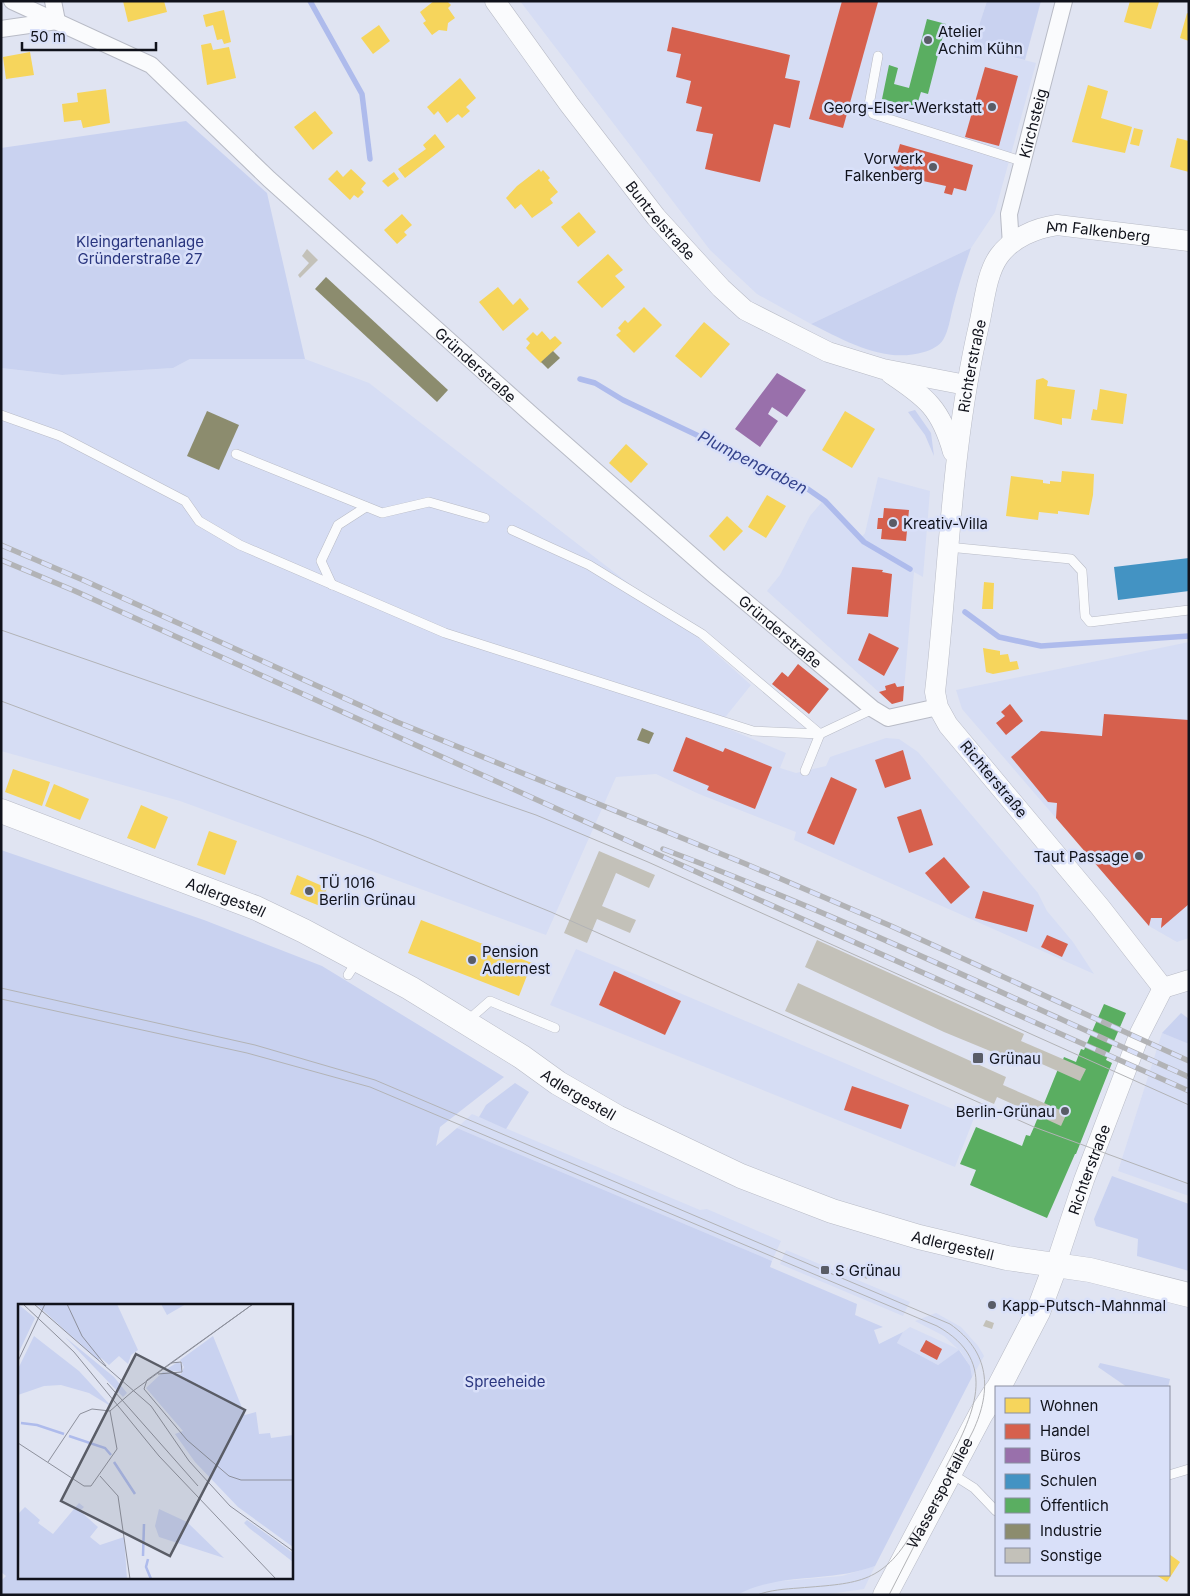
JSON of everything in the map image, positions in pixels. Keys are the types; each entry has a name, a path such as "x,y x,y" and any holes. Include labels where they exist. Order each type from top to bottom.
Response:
{"main road":[{"name":"Adlergestell","path":"1,811 256,908 304,931 352,968 410,988 466,1022 558,1083 617,1116 741,1176 832,1211 919,1237 1007,1258 1056,1264 1189,1295"},
{"name":"Wassersportallee","path":"1000,1386 1038,1312 1056,1264"},
{"name":"Wassersportallee","path":"885,1595 950,1472 995,1395"}],"street":[{"name":"Gründerstraße","path":"12,1 151,64 269,179 525,409 715,576 873,708 888,718 938,707"},
{"path":"1,29 57,20 53,1"},
{"name":"Buntzelstraße","path":"495,1 604,152 656,217 721,288 745,310 828,352 883,369 966,386"},
{"name":"Kirchsteig","path":"1010,245 1009,214 1021,161 1064,1"},
{"name":"Am Falkenberg","path":"1010,245 1041,227 1057,225 1189,241"},
{"name":"Richterstraße","path":"1010,245 998,257 990,275 966,386 955,462 947,547 935,692 938,707 948,725 1100,906 1163,988 1140,1033 1066,1227 1056,1264"},
{"name":"Buntzelstraße","path":"883,369 922,395 940,417 947,431 955,462"},
{"path":"1163,988 1189,980"}],"lane":[{"path":"878,56 869,105 873,114 1021,161"},
{"path":"1,415 60,436 185,501 199,521 240,545 444,633 753,731 820,734 873,708"},
{"path":"236,454 382,513 429,502 485,518"},
{"path":"332,584 321,561 338,525 366,506"},
{"path":"512,530 589,565 702,634 820,734"},
{"path":"947,547 1071,559 1082,571 1085,616 1090,622 1189,610"},
{"path":"804,772 820,734"},
{"path":"466,1022 490,1001 555,1028"},
{"path":"1170,1475 1189,1469"},
{"path":"950,1472 974,1488 995,1510"}],"shaded area":[{"path":"520,1 987,1 972,47 1036,63 995,212 971,248 811,324 757,294 710,250"},
{"path":"190,359 305,359 369,383 693,633 751,685 719,725 786,753 780,768 796,773 826,766 830,757 886,738 899,739 918,752 1038,893 1047,911 1073,942 1094,974 794,840 796,832 699,794 656,774 616,777 546,935 180,801 1,751 1,368 62,375 173,368"},
{"path":"878,477 930,491 923,577 914,572 903,701 892,704 767,591 780,575 810,516 822,502 836,510 859,541 865,533"},
{"path":"1189,642 1189,938 1177,942 1149,926 962,709 956,690"},
{"path":"576,949 974,1118 955,1167 550,1005"},
{"path":"1162,1033 1189,1044 1189,1196 1118,1171"},
{"path":"472,1114 700,1210 707,1209 781,1241 772,1261 457,1128"},
{"path":"786,1250 910,1302 903,1316 780,1264"},
{"path":"936,1313 961,1327 978,1346 984,1356 972,1377 970,1366 960,1350 938,1365 897,1343 903,1332 910,1327 958,1349 944,1336 915,1321"},
{"path":"875,1566 864,1589 822,1595 737,1595 752,1587 771,1582 842,1576"}],"green space":[{"path":"987,1 1041,1 1025,60 972,47"},
{"name":"Kleingartenanlage Gründerstraße 27","path":"186,121 267,193 305,359 190,359 173,368 62,375 1,368 1,148"},
{"path":"971,248 947,332 943,340 932,349 909,355 880,353 866,349 811,324"},
{"path":"915,410 931,433 934,456 925,435 908,412"},
{"name":"Spreeheide","path":"1,850 204,920 322,966 504,1077 440,1127 436,1146 457,1128 772,1261 770,1267 857,1304 855,1315 883,1327 874,1330 879,1344 903,1332 897,1343 938,1365 959,1350 970,1366 972,1377 875,1566 858,1571 770,1583 737,1595 4,1595 1,1592 1,1581 6,1576 1,1572"},
{"path":"1181,1013 1189,1019 1189,1044 1162,1033"},
{"path":"515,1083 529,1092 506,1129 479,1117 486,1105"},
{"path":"1112,1176 1189,1204 1189,1271 1137,1256 1138,1239 1096,1226 1094,1219"},
{"path":"1100,1363 1170,1379 1168,1386 1126,1386 1098,1367"}],"building: Wohnen":[{"path":"123,1 164,1 167,12 128,22"},
{"path":"434,1 447,1 451,5 448,8 455,18 448,23 447,31 439,30 432,35 423,23 426,21 420,12"},
{"path":"1130,1 1159,2 1151,29 1124,22"},
{"path":"224,10 231,42 224,44 222,39 217,40 213,25 206,27 203,15"},
{"path":"1187,13 1189,14 1189,41 1180,38"},
{"path":"379,25 390,41 373,54 361,38"},
{"path":"211,43 213,50 229,47 236,78 207,85 201,45"},
{"path":"30,52 34,75 6,79 3,57"},
{"path":"460,78 476,98 466,107 470,111 462,118 458,114 447,123 438,111 434,115 427,107"},
{"path":"1088,85 1108,91 1101,118 1132,127 1125,153 1072,142"},
{"path":"106,89 110,123 83,128 81,120 64,122 62,104 78,102 77,93"},
{"path":"315,111 333,133 313,150 294,127"},
{"path":"1134,128 1143,130 1139,146 1130,144"},
{"path":"435,134 445,147 405,178 398,169 426,149 423,145"},
{"path":"1177,138 1189,141 1189,172 1170,167"},
{"path":"351,169 366,183 361,189 364,192 358,198 354,195 350,200 328,179 337,170 343,177"},
{"path":"539,169 541,172 543,170 550,178 548,180 558,192 550,199 553,203 532,218 521,204 515,209 506,198 517,186"},
{"path":"394,172 399,179 388,187 382,181"},
{"path":"579,212 596,232 578,247 561,227"},
{"path":"402,214 412,225 404,232 407,235 397,244 384,230"},
{"path":"608,254 623,270 615,276 625,287 602,308 577,282"},
{"path":"498,287 513,305 520,298 529,309 503,331 479,302"},
{"path":"644,307 662,325 634,353 616,335 621,331 618,328 625,320 628,323"},
{"path":"704,322 730,344 701,378 675,356"},
{"path":"542,331 550,340 555,336 562,343 541,363 526,348 530,343 526,339 533,332 537,336"},
{"path":"1043,378 1048,381 1047,386 1075,390 1071,419 1062,418 1062,425 1034,419 1036,380"},
{"path":"1100,389 1127,394 1123,424 1091,420 1093,409 1097,410"},
{"path":"845,411 875,429 852,468 822,450"},
{"path":"626,444 648,464 631,483 609,463"},
{"path":"1062,471 1094,474 1093,495 1089,515 1058,511 1058,514 1039,512 1038,520 1006,516 1011,476 1043,480 1043,483 1050,484 1050,481 1061,482"},
{"path":"767,495 786,506 766,538 748,527"},
{"path":"727,516 743,531 724,551 709,536"},
{"path":"984,582 994,583 993,609 982,609"},
{"path":"983,648 1000,651 1000,655 1008,654 1010,662 1017,661 1019,669 993,674 986,672"},
{"path":"13,769 50,782 42,806 5,792"},
{"path":"54,784 89,799 80,820 45,806"},
{"path":"141,805 168,817 155,849 127,838"},
{"path":"209,831 237,841 225,875 197,865"},
{"name":"TÜ 1016 Berlin Grünau","path":"297,875 327,888 320,906 290,894"},
{"path":"421,920 532,963 519,996 408,953"},
{"path":"1170,1555 1180,1562 1167,1582 1158,1576 1170,1576"}],"building: Handel":[{"path":"842,1 878,2 843,128 809,119"},
{"path":"672,27 790,55 785,78 800,81 790,128 774,124 760,182 705,169 713,134 696,131 702,107 686,103 691,81 676,77 681,54 667,51"},
{"name":"Georg-Elser-Werkstatt","path":"985,67 1018,76 999,146 965,137"},
{"name":"Vorwerk Falkenberg","path":"900,144 973,165 966,191 954,188 952,195 944,193 946,186 900,176 902,171 893,169"},
{"name":"Kreativ-Villa","path":"884,508 909,510 906,541 881,539 882,529 877,529 878,518 883,518"},
{"path":"852,567 883,570 882,572 892,574 888,617 847,614"},
{"path":"869,633 899,648 884,676 858,660"},
{"path":"798,664 829,689 809,714 772,684 782,672 788,677"},
{"path":"895,683 897,687 904,686 903,701 892,704 879,692 886,690 885,686"},
{"path":"1010,704 1023,721 1006,735 996,723 1005,716 1001,712"},
{"name":"Taut Passage","path":"1104,714 1189,720 1189,904 1161,928 1162,918 1151,918 1149,926 1056,818 1057,803 1048,802 1011,757 1041,731 1102,736"},
{"path":"686,737 723,752 725,748 772,767 755,809 707,790 709,786 673,771"},
{"path":"903,750 911,779 885,788 875,760"},
{"path":"831,777 857,789 834,845 807,833"},
{"path":"921,809 933,845 909,853 897,817"},
{"path":"944,857 970,887 951,904 925,873"},
{"path":"983,891 1034,905 1027,932 975,918"},
{"path":"1047,935 1068,944 1062,957 1041,947"},
{"path":"614,971 681,1001 665,1035 599,1005"},
{"path":"852,1086 909,1105 901,1129 844,1110"},
{"path":"926,1340 942,1349 937,1360 920,1351"}],"building: Büros":[{"path":"777,373 806,390 787,417 772,407 768,414 778,421 760,447 735,429"}],"building: Schulen":[{"path":"1189,558 1189,591 1118,600 1114,567"}],"building: Öffentlich":[{"path":"927,19 946,24 928,94 921,92 916,108 882,99 889,65 898,68 894,84 909,88"},
{"name":"Berlin-Grünau","path":"1104,1004 1126,1013 1106,1060 1112,1063 1076,1154 1047,1218 970,1185 976,1170 960,1164 976,1127 1022,1146 1026,1135 1030,1136 1034,1127 1040,1112 1008,1098 1011,1091 1043,1106 1058,1069 1026,1055 1029,1048 1062,1062 1064,1057 1076,1062 1081,1049 1084,1050"}],"building: Industrie":[{"path":"326,277 448,390 437,402 315,289"},
{"path":"553,351 560,358 548,369 541,362"},
{"path":"207,411 239,425 219,470 187,456"},
{"path":"642,728 654,733 649,744 637,740"}],"building: Sonstige":[{"path":"307,249 318,260 300,278 298,275 309,263 302,256"},
{"path":"599,851 655,875 649,888 616,873 602,906 636,920 630,933 597,919 587,943 564,933"},
{"path":"817,940 1024,1034 1021,1041 1086,1069 1080,1081 1015,1052 1012,1060 944,1032 805,967"},
{"path":"798,983 1006,1077 1003,1085 1067,1113 1061,1126 997,1097 994,1104 785,1011"},
{"path":"848,1267 868,1276 867,1279 846,1270"},
{"path":"986,1320 994,1323 992,1329 983,1326"}],"waterway":[{"name":"Plumpengraben","path":"310,1 362,94 370,159"},
{"name":"Plumpengraben","path":"580,379 595,383 623,400 802,485 825,501 864,542 910,569"},
{"name":"Plumpengraben","path":"965,612 999,637 1041,646 1189,636"}],"tram line":[{"path":"1,630 536,815 648,862 1189,1105"},
{"path":"1,701 369,838 551,912 1034,1127 1189,1184"},
{"path":"1,988 255,1045 375,1080 950,1324 963,1335 980,1359 984,1373 983,1401 973,1431 889,1595"},
{"path":"1,999 247,1053 370,1087 937,1326 957,1340 969,1356 975,1373 976,1391 972,1410 965,1429 946,1467"},
{"path":"757,1595 778,1590 839,1584 868,1577 881,1570 893,1559 916,1526"}],"railway":[{"path":"1,545 83,580 397,722 746,864 891,926 1189,1061"},
{"path":"1,560 75,591 710,878 1189,1091"},
{"path":"663,849 862,930 1189,1077"}],"place":[{"name":"Atelier Achim Kühn","path":"928,40"},
{"name":"Georg-Elser-Werkstatt","path":"992,107"},
{"name":"Vorwerk Falkenberg","path":"933,167"},
{"name":"Kreativ-Villa","path":"893,523"},
{"name":"Taut Passage","path":"1139,856"},
{"name":"TÜ 1016 Berlin Grünau","path":"309,891"},
{"name":"Pension Adlernest","path":"472,960"},
{"name":"Grünau","path":"978,1058"},
{"name":"Berlin-Grünau","path":"1065,1111"},
{"name":"S Grünau","path":"825,1270"},
{"name":"Kapp-Putsch-Mahnmal","path":"992,1305"}]}
